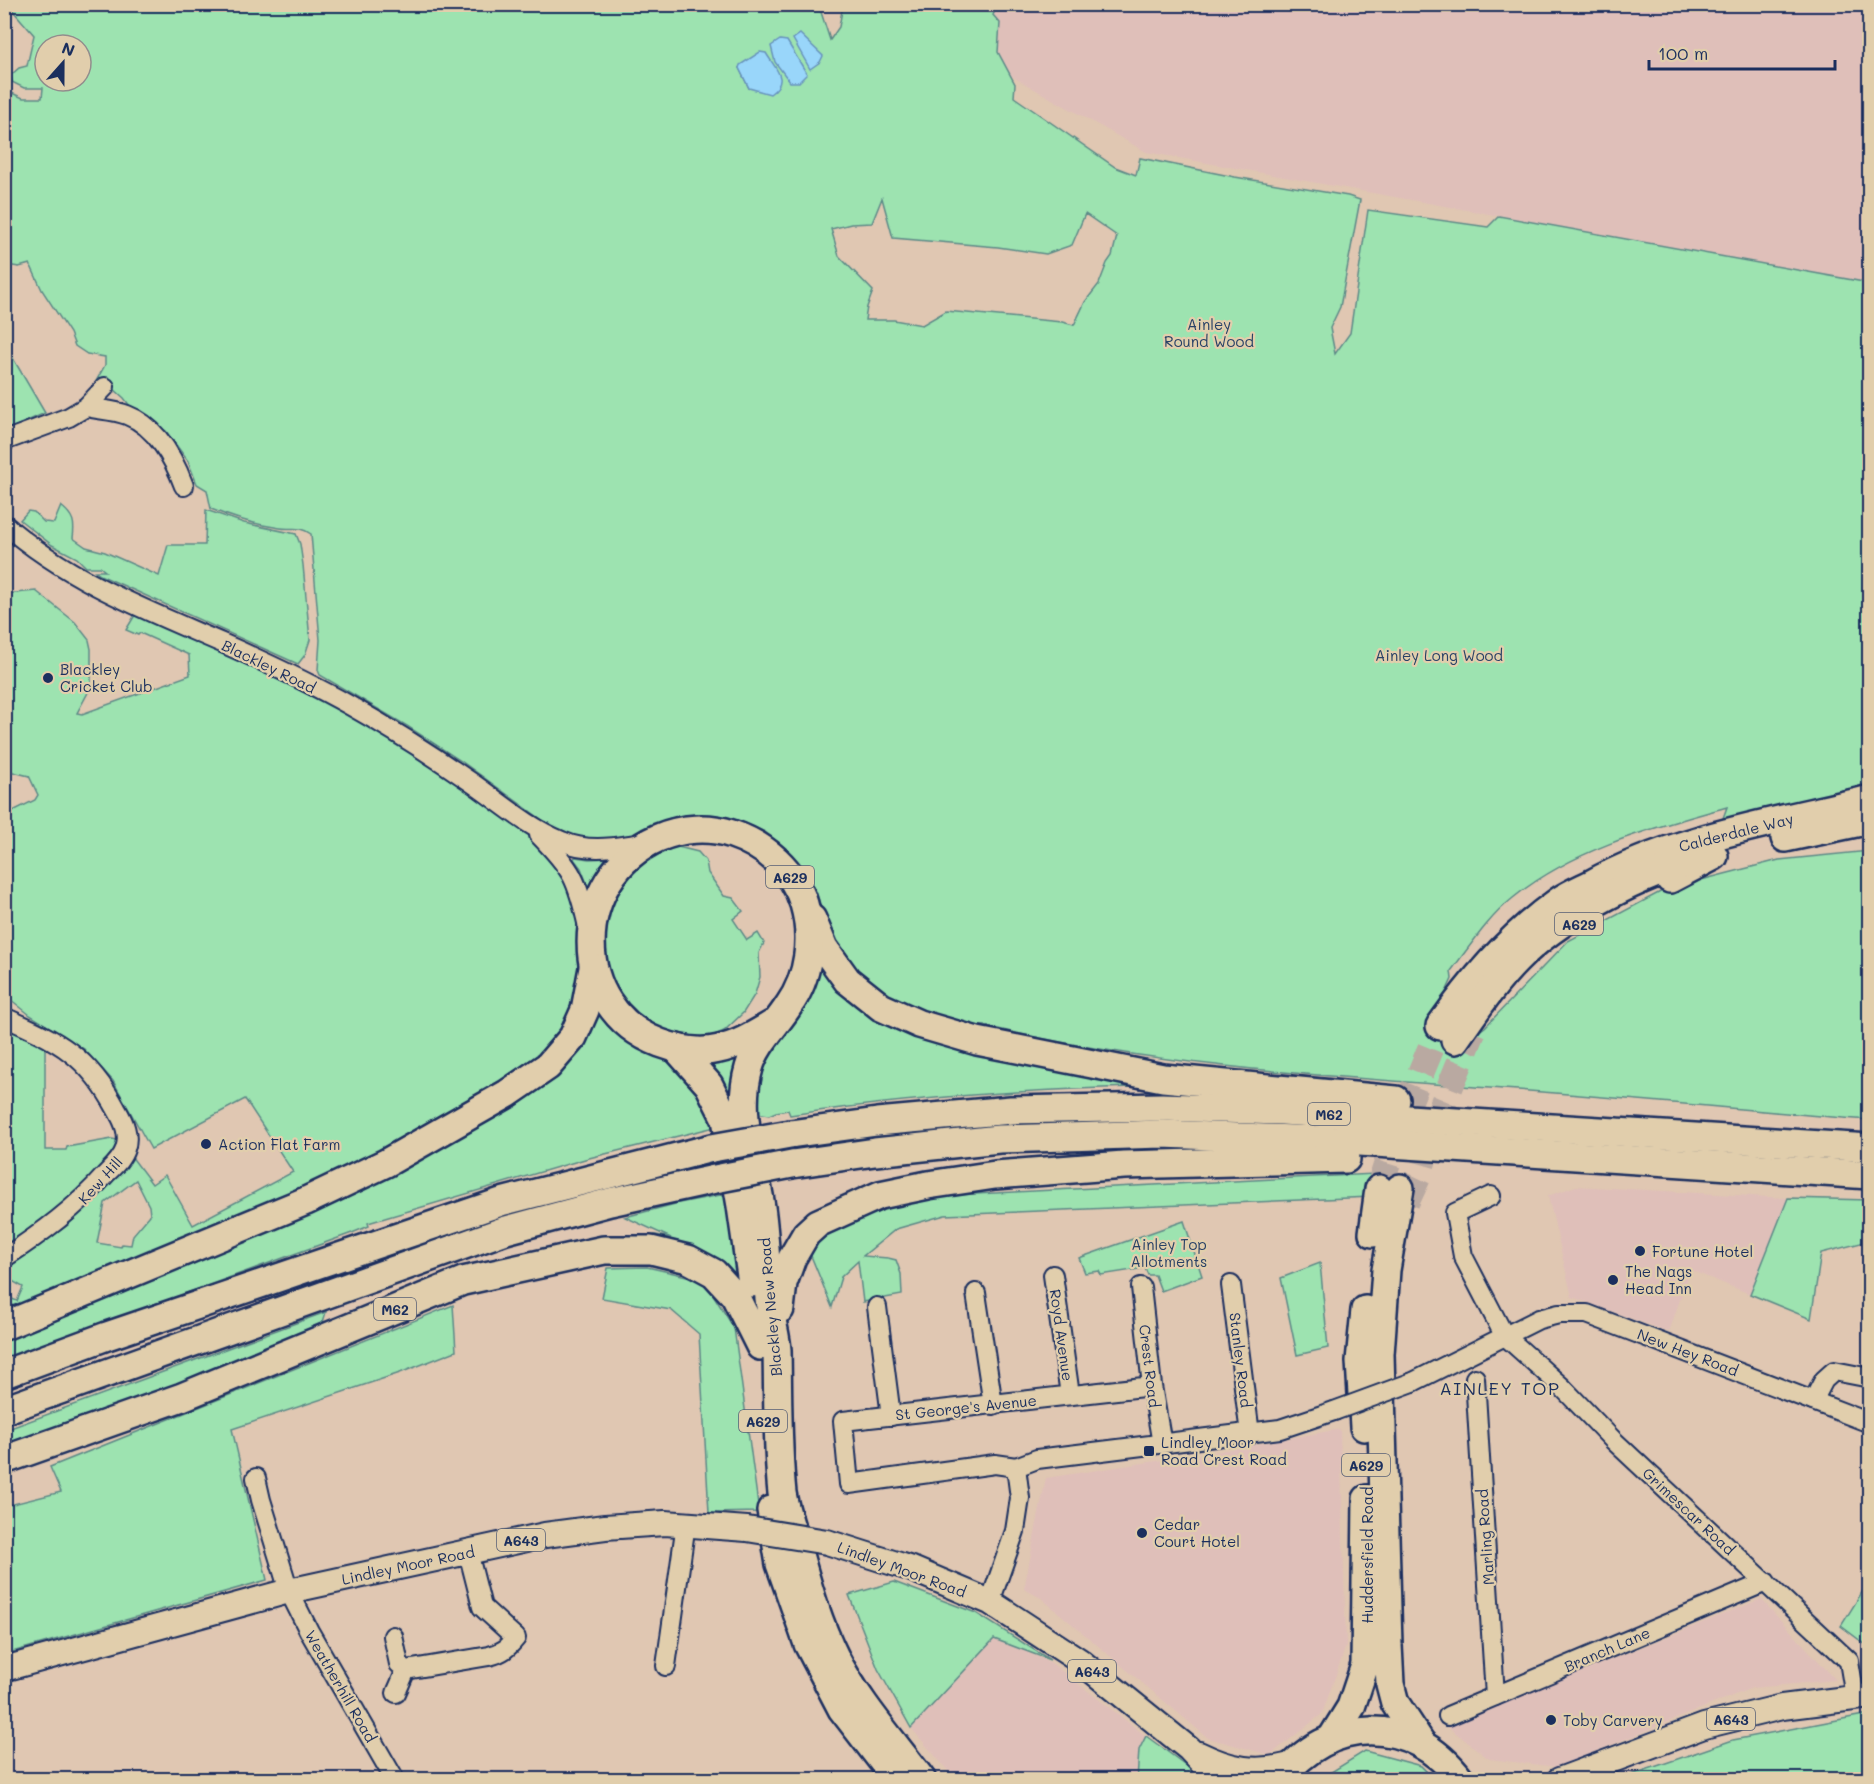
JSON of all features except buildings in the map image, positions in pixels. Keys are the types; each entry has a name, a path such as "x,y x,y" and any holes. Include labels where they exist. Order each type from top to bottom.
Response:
{"highway":[{"name":"Calderdale Way","path":"1610,885 1665,850 1869,800"},
{"name":"Calderdale Way","path":"1610,885 1755,844 1869,820"},
{"name":"Blackley New Road","path":"773,1024 739,1043 723,1049 701,1051 676,1048 652,1040 620,1017 602,990 593,968 590,934 598,898 607,881 625,859 648,843 665,835 693,830 722,831 765,850 786,870 804,905 809,938 806,969 789,1006 773,1024 750,1062 743,1111 761,1205 770,1306 766,1482 780,1564 808,1644 842,1709 897,1779"},
{"name":"A629","path":"1610,885 1517,960 1456,1032 1488,1010 1528,965 1574,926 1617,902 1652,888 1714,856"},
{"name":"M62","path":"804,905 828,955 854,986 881,1007 910,1020 977,1041 1162,1078 1395,1100 1580,1129"},
{"path":"4,1326 306,1201 396,1157 507,1094 548,1066 573,1037 585,1010 593,968"},
{"name":"Blackley New Road","path":"676,1048 709,1085 726,1119 768,1346 777,1414 783,1496 813,1607 835,1658 868,1709 922,1779"},
{"name":"M62","path":"4,1374 107,1336 501,1202 712,1148 877,1122 1011,1110 1162,1107 1282,1111 1869,1148"},
{"name":"M62","path":"4,1410 506,1230 610,1202 715,1179 792,1164 875,1152 999,1139 1162,1134 1344,1142 1869,1175"},
{"name":"M62","path":"768,1346 783,1283 792,1258 806,1234 818,1223 880,1196 928,1185 995,1175 1124,1165 1317,1159 1534,1167 1689,1163"},
{"name":"Huddersfield Road","path":"1333,1736 1351,1707 1365,1665 1367,1482 1360,1361 1395,1193 1386,1270 1380,1354 1390,1684 1400,1712 1422,1744"},
{"name":"M62","path":"4,1460 182,1397 463,1281 604,1250 651,1250 688,1259 714,1273 735,1296 768,1346"},
{"name":"A629","path":"1285,1772 1333,1736 1378,1731 1397,1734 1422,1744 1464,1777"}],"main road":[{"name":"Lindley Moor Road","path":"4,1669 290,1591 555,1533 606,1527 686,1523 747,1529 827,1542 912,1569 990,1602 1080,1661 1188,1749 1218,1779"},
{"name":"A643","path":"1563,1779 1704,1726 1782,1707 1862,1696"},
{"name":"Lindley Moor Road","path":"1188,1749 1233,1768 1285,1772"}],"street":[{"path":"4,441 69,417 86,407 105,387"},
{"path":"86,407 122,413 139,421 172,457 184,486"},
{"name":"Blackley Road","path":"4,524 49,558 111,594 262,661 367,716 436,757 526,822 560,840 576,846 605,849 648,843"},
{"name":"Blackley Road","path":"526,822 557,853 573,876 580,892 590,934"},
{"name":"Kew Hill","path":"4,1017 51,1039 80,1058 108,1093 124,1123 127,1136 126,1147 119,1160 84,1199 50,1227 4,1258"},
{"path":"990,1602 1015,1531 1020,1498 1016,1467 1037,1459 1280,1430 1413,1382 1504,1335 1463,1256 1455,1213 1491,1196"},
{"name":"Royd Avenue","path":"1053,1275 1070,1395"},
{"name":"Stanley Road","path":"1231,1285 1251,1434"},
{"name":"Crest Road","path":"1141,1287 1152,1386 1162,1444"},
{"path":"977,1292 993,1405"},
{"path":"877,1307 891,1416"},
{"name":"New Hey Road","path":"1504,1335 1550,1316 1587,1314 1869,1424"},
{"name":"Grimescar Road","path":"1504,1335 1563,1388 1613,1440 1850,1661 1862,1696"},
{"path":"1814,1401 1824,1380 1834,1371 1869,1378"},
{"name":"Marling Road","path":"1475,1378 1495,1696"},
{"name":"St George's Avenue","path":"1016,1467 995,1464 849,1484 843,1421 1152,1386"},
{"name":"Weatherhill Road","path":"256,1478 290,1591 309,1631 396,1779"},
{"path":"666,1666 686,1540 686,1523"},
{"path":"406,1670 502,1653 516,1638 482,1607 468,1552"},
{"name":"Branch Lane","path":"1448,1716 1766,1582"},
{"path":"393,1636 399,1664 406,1670"},
{"path":"396,1693 406,1670"}],"shaded area":[{"path":"885,5 1869,5 1869,283 1146,152"},
{"path":"1576,1186 1788,1198 1750,1294 1690,1270 1669,1332 1572,1297 1548,1196"},
{"path":"1340,1429 1346,1646 1322,1714 1270,1755 1208,1738 1041,1598 1024,1589 1046,1478 1215,1452"},
{"path":"1761,1599 1836,1680 1752,1688 1557,1767 1489,1759 1447,1726"},
{"path":"994,1638 1050,1662 1146,1736 1139,1750 1137,1779 956,1780 911,1728"}],"green space":[{"path":"824,4 820,9 830,40 839,27 843,5 998,4 993,15 1000,23 998,52 1015,84 1014,97 1115,167 1136,175 1140,158 1360,200 1340,307 1330,328 1335,354 1350,333 1368,210 1488,227 1499,216 1869,283 1869,789 1722,821 1727,807 1615,842 1562,866 1513,898 1487,923 1451,971 1452,979 1440,1005 1475,1034 1485,1027 1568,941 1666,889 1779,860 1869,851 1869,1120 1234,1067 1107,1050 981,1025 977,1029 923,1017 851,975 824,918 817,894 809,878 784,847 765,832 745,823 704,815 670,818 626,837 592,840 573,836 552,827 461,761 320,675 318,670 320,640 311,534 299,529 254,523 211,509 207,490 197,484 188,461 166,431 133,410 115,390 95,383 105,365 105,357 87,354 75,346 70,333 42,290 30,264 19,267 5,266 5,90 23,98 42,98 42,93 93,93 93,33 33,34 8,5","holes":["768,57 770,62 749,88 739,68","882,198 893,238 998,247 1046,254 1072,245 1085,214 1117,236 1112,256 1099,284 1085,302 1074,325 946,311 922,325 894,320 865,320 873,291 839,256 831,229 851,224 872,223"]},
{"path":"33,39 33,88 24,88 12,82 11,75 19,68 27,66"},
{"path":"4,343 45,413 5,431 4,431"},
{"path":"61,506 73,520 73,538 86,547 105,552 159,576 168,545 205,545 206,510 244,523 296,534 303,565 310,640 305,655 298,664 100,575 95,571 105,571 100,567 86,567 77,558 52,545 20,520 28,511 34,512 44,522 54,523"},
{"path":"36,591 75,622 89,640 91,687 77,713 82,714 190,675 189,655 140,633 138,635 126,630 135,615 318,696 383,733 438,768 529,834 570,880 581,928 580,1000 539,1066 374,1155 280,1198 5,1311 5,1296 17,1301 23,1287 9,1279 5,1288 5,1270 68,1225 101,1193 131,1156 152,1184 165,1175 193,1225 293,1172 245,1099 151,1149 113,1081 84,1049 30,1015 5,995 5,815 35,800 38,795 29,776 13,772 5,764 5,594","holes":["136,1180 149,1206 150,1215 133,1235 131,1245 122,1244 121,1247 97,1243 105,1203"]},
{"path":"678,847 698,852 706,861 708,873 724,896 733,898 743,911 733,919 747,940 758,933 764,943 759,953 760,977 755,994 743,1013 724,1031 707,1038 673,1038 625,1007 603,964 606,903 642,857"},
{"path":"575,857 611,858 590,891 581,868 574,859"},
{"path":"819,960 841,985 1133,1082 1134,1087 961,1096 790,1115 788,1110 769,1115 757,1113 754,1080"},
{"path":"595,1000 667,1057 702,1090 719,1126 585,1159 368,1223 369,1226 352,1233 5,1359 5,1337 474,1127"},
{"path":"4,1026 45,1045 45,1150 66,1150 67,1147 112,1139 118,1140 112,1154 86,1184 51,1214 4,1248"},
{"path":"744,1051 737,1109 699,1059"},
{"path":"1375,1174 1372,1197 945,1215 896,1229 863,1256 896,1260 901,1274 902,1295 863,1302 858,1261 841,1277 832,1307 809,1251 837,1227 878,1205 916,1197"},
{"path":"731,1193 739,1294 610,1239 656,1235 671,1238 625,1217"},
{"path":"1788,1198 1869,1200 1869,1241 1821,1253 1811,1319 1750,1294"},
{"name":"Ainley Top Allotments","path":"1184,1221 1202,1276 1161,1291 1155,1275 1148,1275 1145,1268 1101,1275 1099,1271 1085,1273 1079,1258"},
{"path":"1320,1263 1328,1348 1297,1355 1281,1278"},
{"path":"647,1267 704,1280 734,1328 759,1512 709,1513 699,1334 671,1310 602,1298 608,1268"},
{"path":"453,1305 456,1351 400,1373 232,1429 267,1580 5,1654 5,1506 61,1492 50,1467"},
{"path":"326,1312 321,1329 5,1452 5,1430"},
{"path":"1869,1581 1869,1652 1866,1645 1841,1626"},
{"path":"894,1582 976,1613 1050,1660 994,1639 911,1728 878,1669 849,1595"},
{"path":"1869,1714 1869,1779 1619,1779 1733,1740"},
{"path":"1146,1736 1195,1772 1199,1779 1137,1780 1139,1750"},
{"path":"1365,1751 1421,1766 1434,1779 1320,1779"}],"water":[{"path":"800,34 823,56 820,62 810,69 793,39"},
{"path":"780,40 787,41 807,74 799,82 790,82 775,62 771,46"},
{"path":"760,52 766,53 780,79 776,89 770,94 749,88 739,68"}],"tunnel":[{"path":"1379,1189 1400,1123 1440,1026"},
{"path":"1406,1202 1419,1174 1431,1133 1473,1031"}],"place":[{"name":"Blackley Cricket Club","path":"48,678"},
{"name":"Action Flat Farm","path":"206,1144"},
{"name":"Fortune Hotel","path":"1640,1251"},
{"name":"The Nags Head Inn","path":"1613,1280"},
{"name":"Lindley Moor Road Crest Road","path":"1149,1451"},
{"name":"Cedar Court Hotel","path":"1142,1533"},
{"name":"Toby Carvery","path":"1551,1720"}],"district":[{"name":"AINLEY TOP","path":"1500,1388"}],"park label":[{"name":"Ainley Round Wood","path":"1209,332"},
{"name":"Ainley Long Wood","path":"1439,655"}]}
